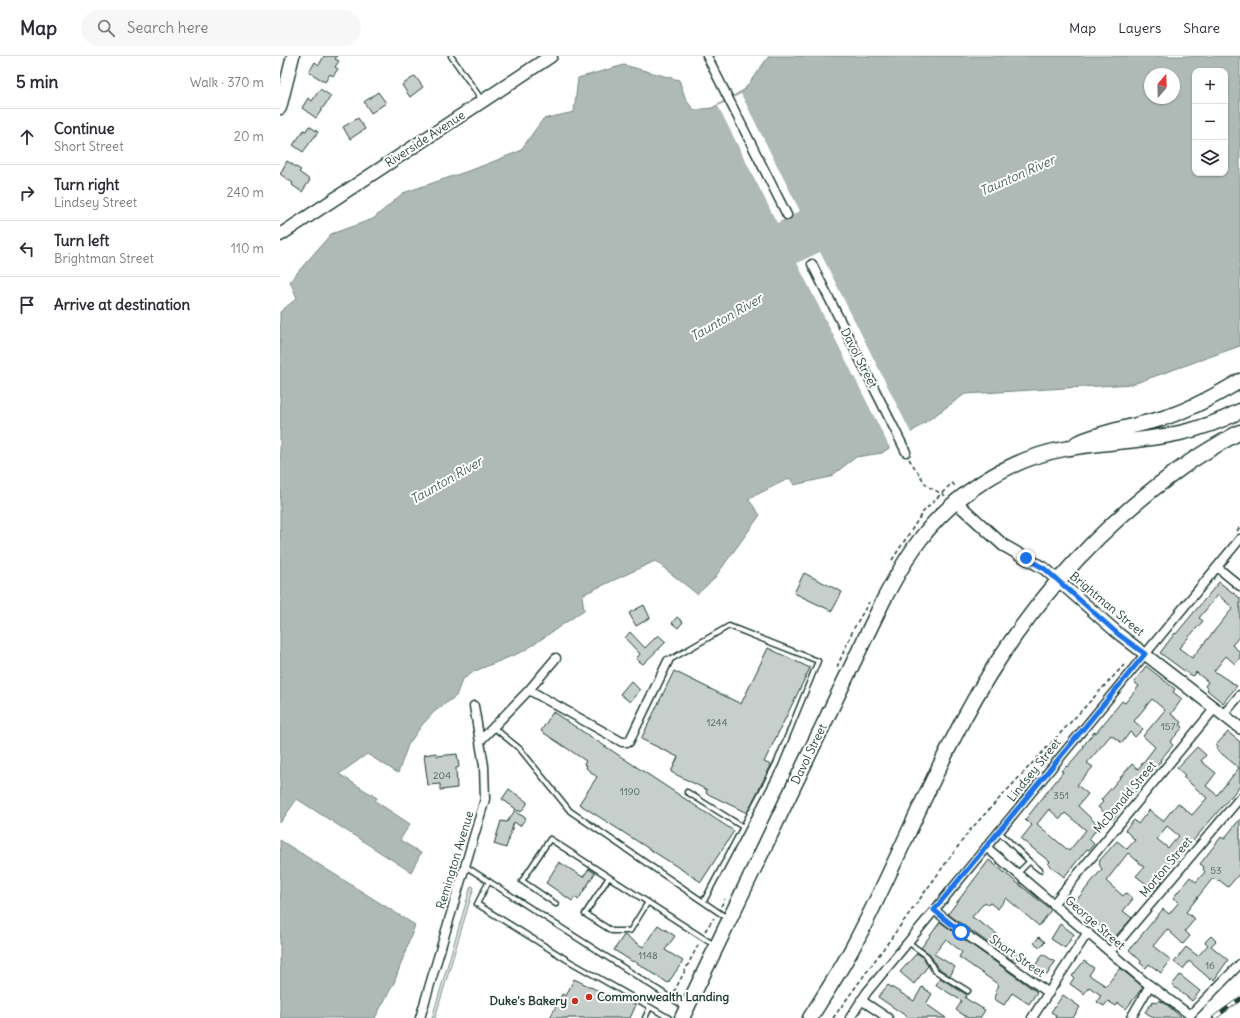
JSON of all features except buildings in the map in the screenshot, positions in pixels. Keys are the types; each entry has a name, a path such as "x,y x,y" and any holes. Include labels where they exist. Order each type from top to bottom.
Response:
{"highway":[{"path":"1063,449 1096,435 1160,419 1208,399 1240,381"},
{"path":"1063,449 1178,435 1202,428 1240,411"},
{"path":"810,1018 854,945 964,718 1011,641 1059,581 1106,529 1177,470 1240,432"},
{"name":"Davol Street","path":"685,1013 891,586 919,540 956,502 979,485 1011,468 1063,449"}],"main road":[{"path":"280,108 293,56"},
{"name":"Riverside Avenue","path":"280,235 298,221 551,56"},
{"name":"Riverside Avenue","path":"280,228 298,221"},
{"name":"Brightman Street","path":"956,502 1003,545 1045,569 1118,634 1240,728"}],"street":[{"path":"707,56 787,215"},
{"name":"Davol Street","path":"812,264 906,452"},
{"name":"Lindsey Street","path":"850,1018 861,1000 934,910 1240,539"},
{"path":"1217,567 1240,586"},
{"path":"480,741 529,690 556,658"},
{"path":"529,690 622,742 629,742 668,661"},
{"name":"McDonald Street","path":"1054,903 1219,712 1240,695"},
{"name":"Remington Avenue","path":"420,1018 486,799 480,741 474,706"},
{"name":"Morton Street","path":"1110,952 1240,798"},
{"name":"George Street","path":"986,847 1150,985 1190,1015 1240,964"},
{"name":"Short Street","path":"934,910 961,932 1049,993"},
{"path":"1032,1018 1088,932"},
{"path":"1131,1018 1150,985"},
{"path":"861,1000 888,1018"}],"lane":[{"path":"451,56 482,101"},
{"path":"668,661 729,626 818,661 776,764 704,902"},
{"path":"493,727 520,749 570,811 729,920"},
{"path":"687,792 744,827"},
{"path":"999,832 1016,847 1028,862 1040,870"},
{"path":"556,904 522,881 550,839 716,947"},
{"path":"1018,873 1028,862"},
{"path":"465,866 671,998 685,1013"},
{"path":"609,877 585,914 612,931 630,931 648,902"},
{"path":"489,881 477,904 574,964 669,1018"},
{"path":"908,942 927,956 934,970 968,991"},
{"path":"644,1018 650,1007"}],"path":[{"path":"906,452 927,486 956,502"},
{"path":"833,1018 970,830 1128,661"},
{"path":"671,998 702,937"}],"shaded area":[{"path":"471,886 474,887 435,1018 432,1018"}],"water":[{"name":"Taunton River","path":"769,56 1240,56 1240,346 1133,384 965,394 882,453 856,457 830,477 794,485 790,478 748,499 760,515 713,580 697,594 655,561 582,595 584,610 524,651 475,671 462,680 456,696 434,712 422,725 408,745 398,773 367,754 339,774 377,798 375,801 410,824 400,840 421,853 411,872 297,799 280,823 280,312 297,298 290,281 331,234 373,219 403,193 477,168 520,151 543,119 574,112 578,78 624,65 679,80 686,100 694,110 712,108 744,90"},
{"path":"280,840 415,925 394,983 375,1018 280,1018"}],"pier":[{"path":"741,94 800,211 777,223 718,106"},
{"path":"820,252 912,435 891,450 797,263"}],"railway":[{"path":"1214,1018 1240,999"}],"place":[{"name":"Commonwealth Landing","path":"589,997"},
{"name":"Duke's Bakery","path":"575,1001"}],"route":[{"path":"961,932 934,910 1145,654 1139,648 1118,634 1065,585 1045,569 1026,558"}]}
